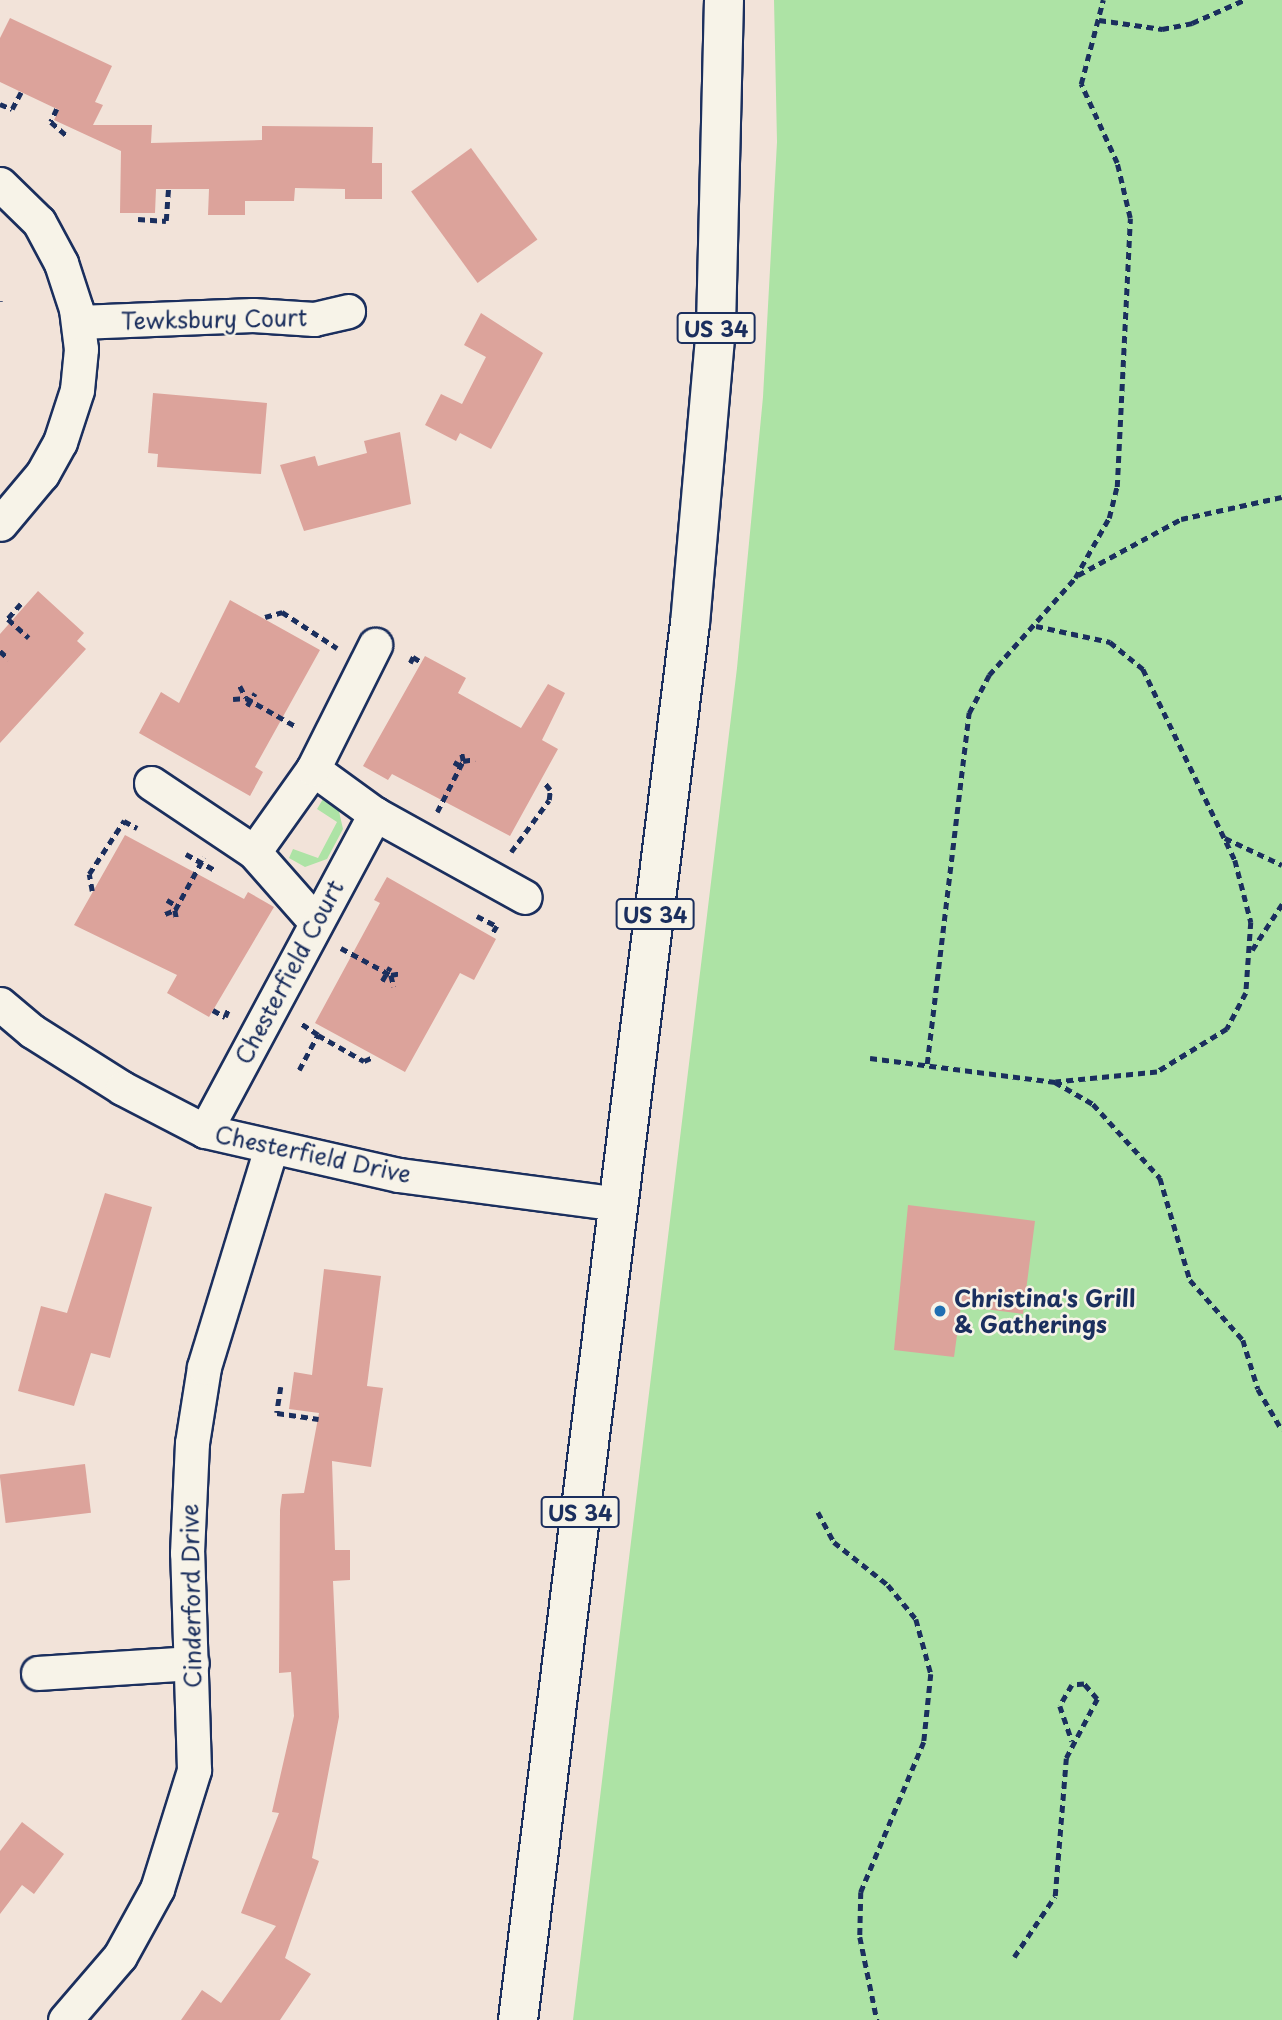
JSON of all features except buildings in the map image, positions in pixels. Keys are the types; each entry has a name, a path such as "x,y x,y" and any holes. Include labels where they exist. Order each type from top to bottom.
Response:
{"main road":[{"name":"US 34","path":"518,2020 619,1204 707,449 724,138 724,0"}],"street":[{"path":"0,184 47,235 79,322 80,377 65,429 42,474 0,524"},
{"name":"Tewksbury Court","path":"79,322 253,315 314,319 348,311"},
{"path":"254,852 313,769 375,645"},
{"path":"313,769 375,814 525,897"},
{"path":"151,783 254,852 314,920"},
{"name":"Chesterfield Court","path":"205,1130 314,920 375,814"},
{"name":"Chesterfield Drive","path":"0,1004 122,1088 205,1130 271,1148 399,1175 619,1204"},
{"name":"Cinderford Drive","path":"65,2020 120,1956 157,1889 180,1829 194,1770 187,1553 192,1443 203,1372 271,1148"},
{"path":"38,1673 191,1663"}],"path":[{"path":"927,1065 969,713 989,676 1036,626 1074,578 1109,518 1117,487 1130,232 1117,163 1081,84 1100,20 1103,0"},
{"path":"1100,20 1162,29 1192,23 1244,0"},
{"path":"0,104 12,109 21,92"},
{"path":"57,108 51,122 67,136"},
{"path":"138,219 166,220 168,189"},
{"path":"1074,578 1181,519 1282,497"},
{"path":"21,604 8,619 29,638"},
{"path":"265,617 286,613 296,626 337,648 334,654"},
{"path":"870,1058 1055,1082 1157,1072 1209,1043 1227,1029 1246,993 1251,951 1246,889 1143,669 1110,642 1036,626"},
{"path":"0,651 9,659"},
{"path":"410,663 413,657 421,662"},
{"path":"240,685 248,701"},
{"path":"248,701 255,693"},
{"path":"233,699 248,701 304,730"},
{"path":"434,818 462,764 461,751"},
{"path":"454,762 462,764 475,759"},
{"path":"505,849 513,853 549,800 550,790 543,781"},
{"path":"92,891 89,874 124,821 137,828"},
{"path":"1224,838 1282,865"},
{"path":"177,920 176,908 189,879 210,847"},
{"path":"186,854 215,870"},
{"path":"167,900 176,908"},
{"path":"1251,951 1282,904"},
{"path":"165,914 176,908"},
{"path":"477,916 497,926 492,935"},
{"path":"336,945 389,974 401,973"},
{"path":"390,967 389,974 394,987"},
{"path":"382,981 389,974"},
{"path":"214,1010 225,1017 228,1010"},
{"path":"300,1026 364,1061 373,1057"},
{"path":"299,1070 318,1035"},
{"path":"1055,1082 1093,1104 1154,1169 1168,1195 1177,1248 1189,1280 1242,1340 1258,1389 1282,1430"},
{"path":"281,1387 277,1413 319,1419"},
{"path":"818,1512 834,1542 888,1585 916,1619 931,1674 924,1742 869,1866 860,1903 860,1937 877,2020"},
{"path":"1014,1956 1055,1896 1063,1778 1072,1741 1095,1712 1097,1699 1084,1684 1072,1685 1060,1706 1072,1741"}],"green space":[{"path":"774,0 1282,0 1282,2020 573,2020 737,668 763,397 777,142"},
{"path":"323,799 338,807 343,829 327,859 305,867 289,858 293,849 318,858 337,822 317,809"}],"place":[{"name":"Christina's Grill & Gatherings","path":"940,1311"}]}
